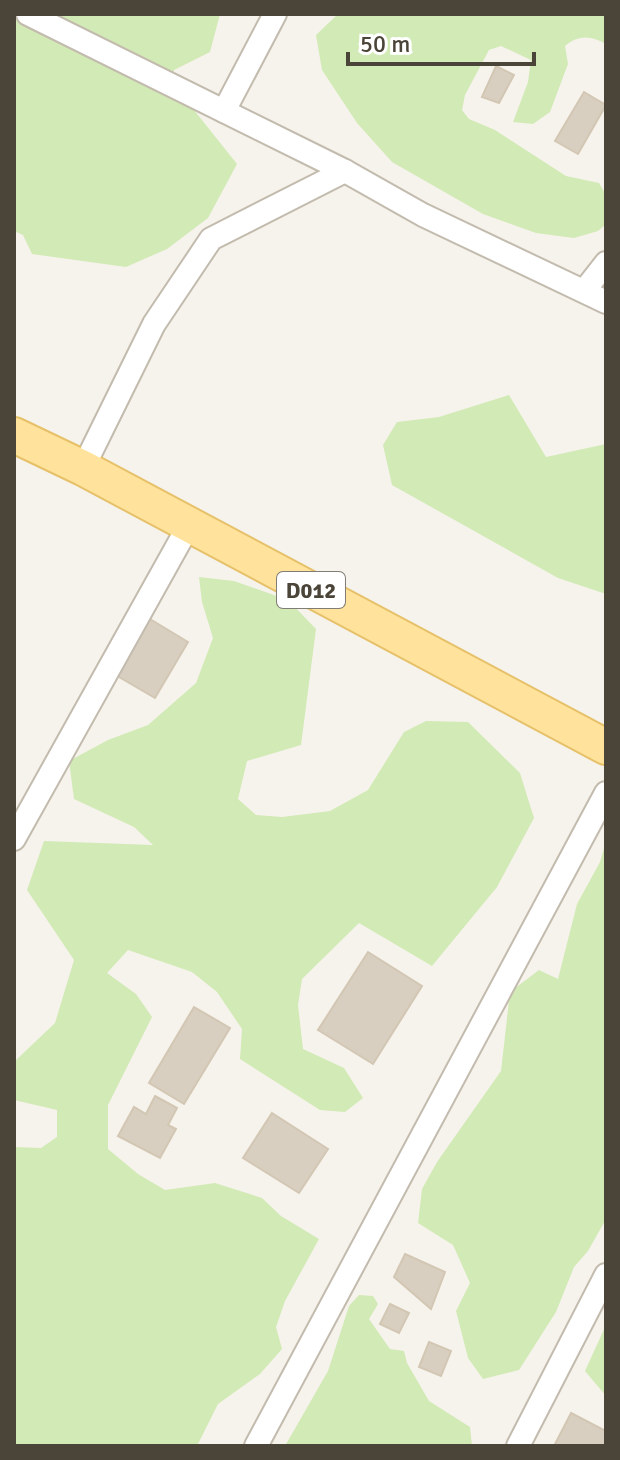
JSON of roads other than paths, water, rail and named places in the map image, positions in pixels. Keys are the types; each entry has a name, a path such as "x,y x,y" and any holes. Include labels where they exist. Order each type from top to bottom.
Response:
{"main road":[{"name":"D012","path":"14,435 83,468 606,747"}],"street":[{"path":"28,14 345,171 423,215 606,302"},
{"path":"224,111 275,14"},
{"path":"83,468 154,324 211,239 345,171"},
{"path":"584,291 606,263"},
{"path":"14,839 189,525"},
{"path":"256,1446 606,793"},
{"path":"518,1446 606,1275"}]}
